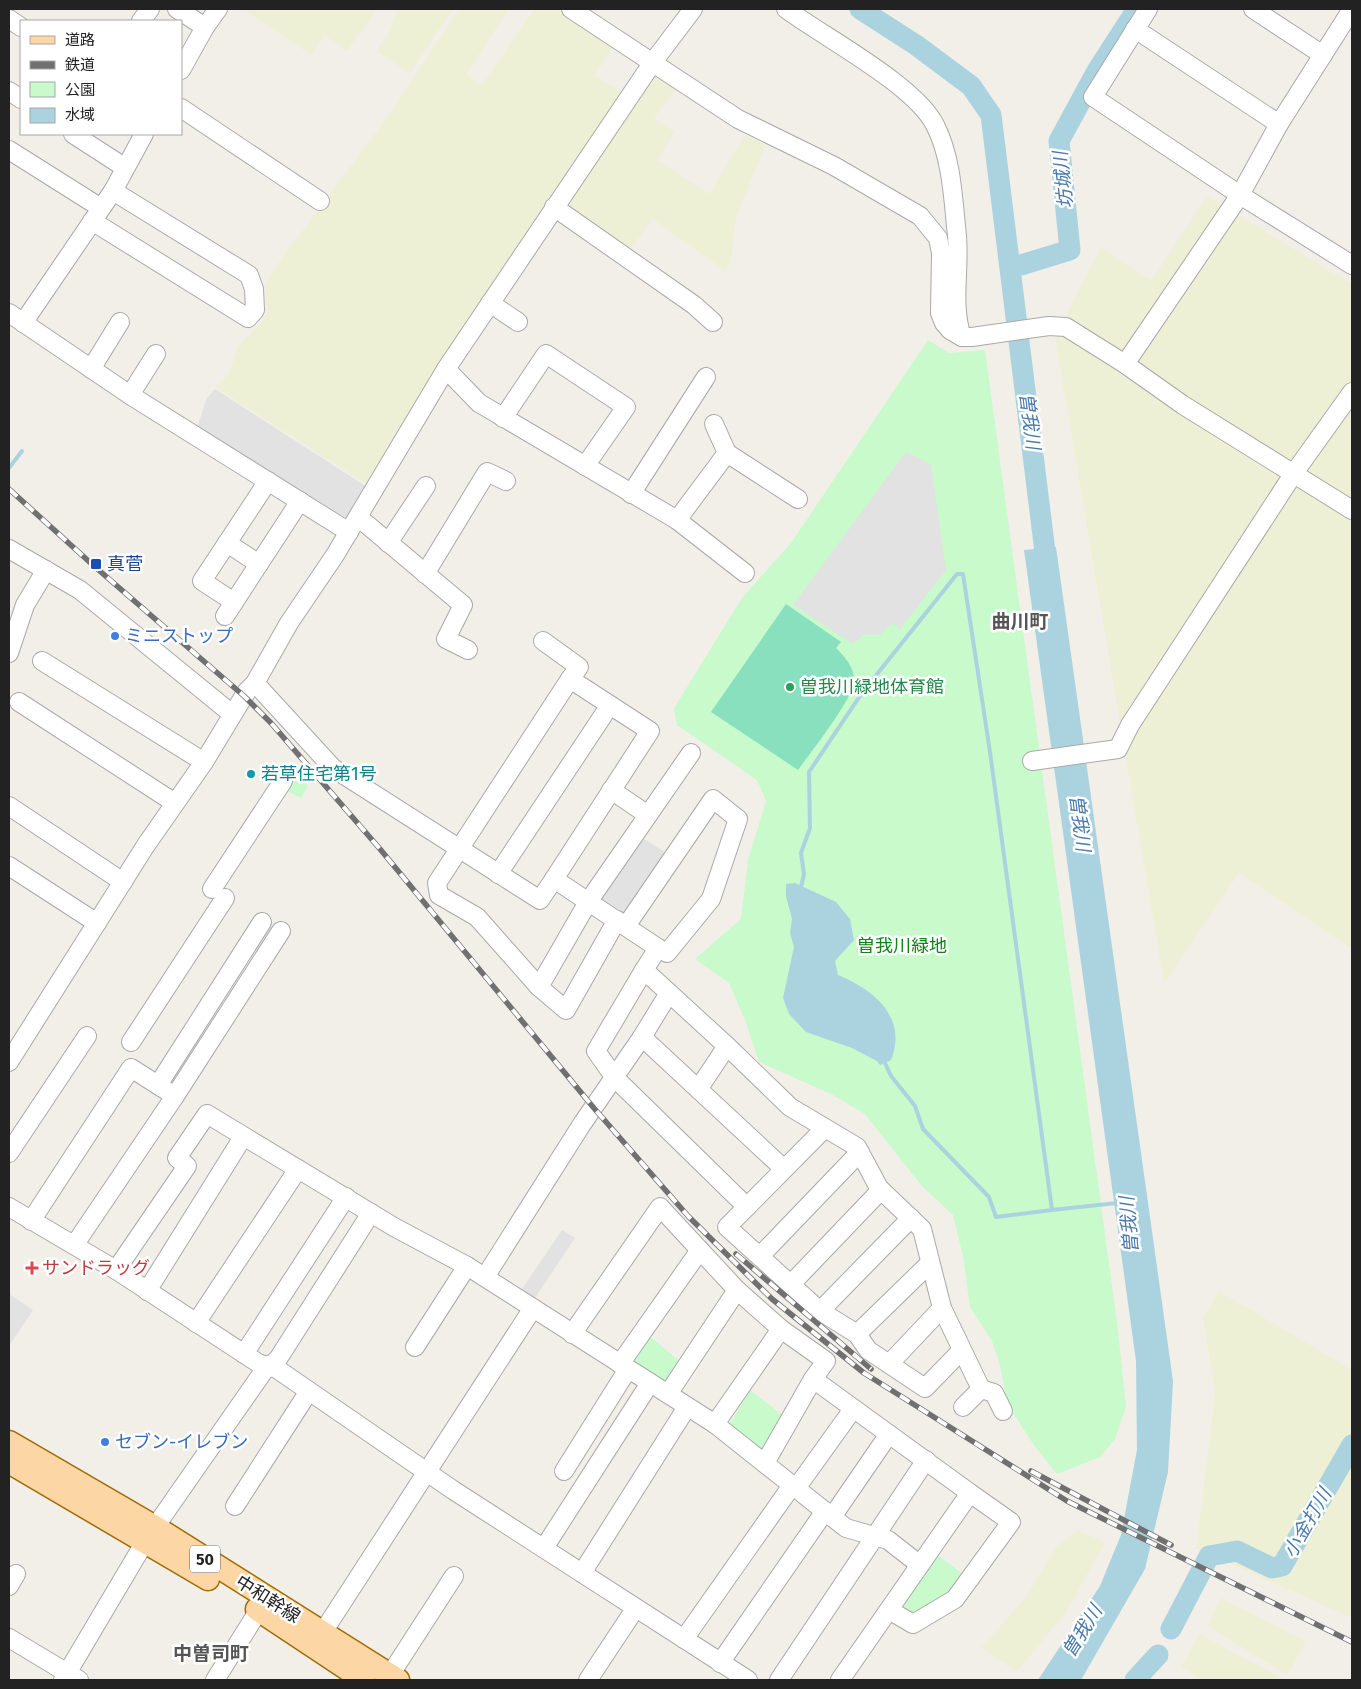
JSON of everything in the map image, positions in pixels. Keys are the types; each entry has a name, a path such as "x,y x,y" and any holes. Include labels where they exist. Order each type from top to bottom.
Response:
{"main road":[{"name":"中和幹線","path":"9,1442 150,1534 364,1680"},
{"name":"中和幹線","path":"9,1462 150,1534 323,1632 394,1678"}],"street":[{"path":"143,20 150,9"},
{"path":"177,9 205,27"},
{"path":"182,68 205,27 218,9"},
{"path":"571,9 738,120 834,166 920,216 938,238 941,254 940,313 950,330 967,337 1049,326 1071,330 1125,364 1183,405 1352,510"},
{"path":"9,1062 123,882 204,762 232,714 255,683 289,623 353,524 446,369 653,62 693,9"},
{"path":"786,9 878,71 928,113 936,126 946,153 952,191 959,262 957,321 967,337"},
{"path":"1148,9 1092,98 1240,195 1352,265"},
{"path":"1253,9 1323,56"},
{"path":"1125,364 1240,195 1279,124 1352,9"},
{"path":"9,19 20,26"},
{"path":"1135,29 1279,124"},
{"path":"9,91 20,99"},
{"path":"182,109 320,201"},
{"path":"76,135 124,167"},
{"path":"143,135 97,214 16,318 130,395 300,501 353,524 388,543 463,605 446,639 468,650"},
{"path":"9,150 97,214 248,318 255,310 254,289 249,275 112,191"},
{"path":"554,207 694,305 713,322"},
{"path":"490,303 518,322"},
{"path":"91,369 120,322"},
{"path":"130,395 156,354"},
{"path":"503,418 546,354 626,406 585,466"},
{"path":"446,369 479,403 677,520 745,573"},
{"path":"631,494 706,377"},
{"path":"1032,761 1118,749 1130,725 1294,473 1352,392"},
{"path":"714,424 727,453 798,499"},
{"path":"677,520 727,453"},
{"path":"424,574 487,472 506,481"},
{"path":"268,481 202,581 230,609 300,501"},
{"path":"388,543 426,486"},
{"path":"227,543 259,564"},
{"path":"9,549 80,590 232,714"},
{"path":"9,653 15,640 25,605 46,570"},
{"path":"543,641 579,666 438,883 439,895 477,917 539,986 566,1010 622,923 714,799 738,819 711,899 667,953 658,948 622,923 554,879"},
{"path":"42,661 204,762"},
{"path":"255,683 333,768 540,900 650,731 570,679"},
{"path":"19,702 175,803"},
{"path":"498,874 610,705"},
{"path":"539,986 588,902 691,753"},
{"path":"131,1042 219,894 283,781"},
{"path":"611,790 648,815"},
{"path":"9,806 123,882"},
{"path":"9,866 97,923"},
{"path":"158,1085 262,922"},
{"path":"75,1244 175,1096 281,931"},
{"path":"658,948 596,1051 615,1078 747,1207"},
{"path":"644,970 790,1107 857,1147 881,1190 922,1229 942,1308 961,1351 981,1389 994,1393 1003,1411"},
{"path":"485,1277 586,1118 615,1078 669,993"},
{"path":"9,1153 87,1036"},
{"path":"642,1037 700,1088 784,1169"},
{"path":"700,1088 727,1046"},
{"path":"31,1221 131,1068 175,1096"},
{"path":"116,1270 187,1166 177,1158 207,1114 371,1213 485,1277 715,1424 846,1528 888,1540 920,1565"},
{"path":"825,1128 728,1226 820,1311 858,1334 868,1350 925,1388 961,1351"},
{"path":"148,1291 243,1137"},
{"path":"760,1256 860,1152"},
{"path":"196,1323 298,1169"},
{"path":"791,1284 881,1190"},
{"path":"244,1354 346,1197"},
{"path":"9,1207 75,1244 244,1354 277,1369 425,1471 744,1679"},
{"path":"572,1334 660,1208 737,1290 781,1329 826,1361 765,1463"},
{"path":"9,1638 69,1678 150,1534 263,1372 278,1359 371,1213"},
{"path":"820,1311 911,1218"},
{"path":"564,1471 624,1367 700,1250"},
{"path":"858,1334 930,1263"},
{"path":"416,1347 467,1266"},
{"path":"668,1394 737,1290"},
{"path":"323,1632 425,1471 532,1308"},
{"path":"890,1364 942,1308"},
{"path":"715,1424 781,1329"},
{"path":"813,1380 1011,1522 955,1599 913,1624 889,1610"},
{"path":"544,1548 650,1383"},
{"path":"963,1407 981,1389"},
{"path":"235,1506 309,1391"},
{"path":"582,1573 687,1407"},
{"path":"684,1639 853,1409"},
{"path":"720,1663 828,1514 890,1434"},
{"path":"779,1680 926,1460"},
{"path":"840,1680 970,1493"},
{"path":"394,1678 454,1576"},
{"path":"588,1680 635,1609"},
{"path":"215,1680 259,1610"}],"green space":[{"path":"243,9 377,9 347,51 324,35 311,55"},
{"path":"399,9 453,9 410,73 376,51 391,30 393,18"},
{"path":"459,9 509,9 466,74 482,85 534,9 557,9 614,46 595,75 624,94 368,485 215,387 229,374 238,346 259,326 267,313 265,285 279,262 392,111"},
{"path":"657,76 676,89 654,118 675,132 657,160 709,194 745,135 761,142 767,141 736,217 731,262 725,271 653,219 628,253 561,205 650,78"},
{"path":"1207,196 1352,284 1352,949 1239,873 1164,984 1055,338 1101,247 1151,281"},
{"name":"曽我川緑地","path":"928,340 949,353 985,350 1118,1330 1126,1407 1115,1439 1100,1457 1057,1474 1033,1444 1007,1403 1000,1365 992,1341 970,1307 963,1256 953,1215 921,1185 865,1114 831,1094 759,1062 745,1020 729,983 695,959 741,919 748,860 766,801 757,780 677,725 674,708 742,598 791,543"},
{"name":"曽我川緑地体育館","path":"786,604 841,642 836,648 849,663 854,677 852,690 847,701 798,770 711,712"},
{"path":"299,775 308,786 301,798 287,791"},
{"path":"1219,1291 1352,1370 1352,1618 1196,1548 1215,1394 1203,1317"},
{"path":"648,1335 681,1362 671,1380 660,1382 629,1362"},
{"path":"750,1390 785,1417 764,1455 728,1427"},
{"path":"1077,1530 1105,1542 1067,1611 1021,1667 1015,1671 981,1648 1026,1597 1057,1546"},
{"path":"936,1554 966,1576 948,1598 914,1615 900,1608"},
{"path":"1221,1598 1306,1642 1287,1675 1208,1626"},
{"path":"1200,1634 1283,1679 1201,1680 1181,1667"}],"shaded area":[{"path":"215,389 367,487 347,518 197,428 207,398"},
{"path":"906,452 931,464 946,570 900,629 892,623 880,635 863,635 853,644 793,605"},
{"path":"643,838 666,853 625,913 601,899"},
{"path":"562,1230 575,1238 533,1301 520,1292"},
{"path":"9,1294 33,1310 9,1346"}],"water":[{"path":"1056,547 1173,1381 1168,1472 1145,1569 1081,1680 1038,1680 1100,1586 1121,1535 1137,1450 1136,1361 1024,550"},
{"path":"795,883 836,902 850,919 854,940 835,961 838,975 875,997 891,1018 895,1031 895,1045 891,1060 880,1065 877,1061 852,1048 806,1032 789,1014 783,998 794,947 790,933 792,919 786,896 786,884"}],"waterway":[{"name":"曽我川","path":"860,9 916,45 971,86 991,115 1048,576"},
{"name":"坊城川","path":"1011,268 1070,250 1059,141 1097,71 1137,9"},
{"path":"9,468 22,451"},
{"path":"801,887 804,874 801,853 810,828 809,772 862,693 957,574 963,574 990,752 1052,1210 996,1217 989,1197 923,1129 915,1106 891,1076 885,1063"},
{"path":"1052,1210 1117,1203"},
{"name":"小金打川","path":"1171,1629 1209,1556 1237,1551 1272,1568 1282,1566 1352,1445"},
{"name":"小金打川","path":"1135,1680 1158,1655"}],"railway":[{"path":"9,489 94,566 244,696 271,723 380,849 593,1107 688,1216 772,1299 864,1373 1067,1501 1352,1642"},
{"path":"736,1254 871,1369"},
{"path":"1031,1471 1171,1545"}],"place":[{"name":"真菅","path":"96,564"},
{"name":"ミニストップ","path":"115,636"},
{"name":"曽我川緑地体育館","path":"790,687"},
{"name":"若草住宅第1号","path":"251,774"},
{"name":"サンドラッグ","path":"32,1268"},
{"name":"セブン-イレブン","path":"105,1442"}],"district":[{"name":"曲川町","path":"1020,621"},
{"name":"中曽司町","path":"211,1653"}]}
